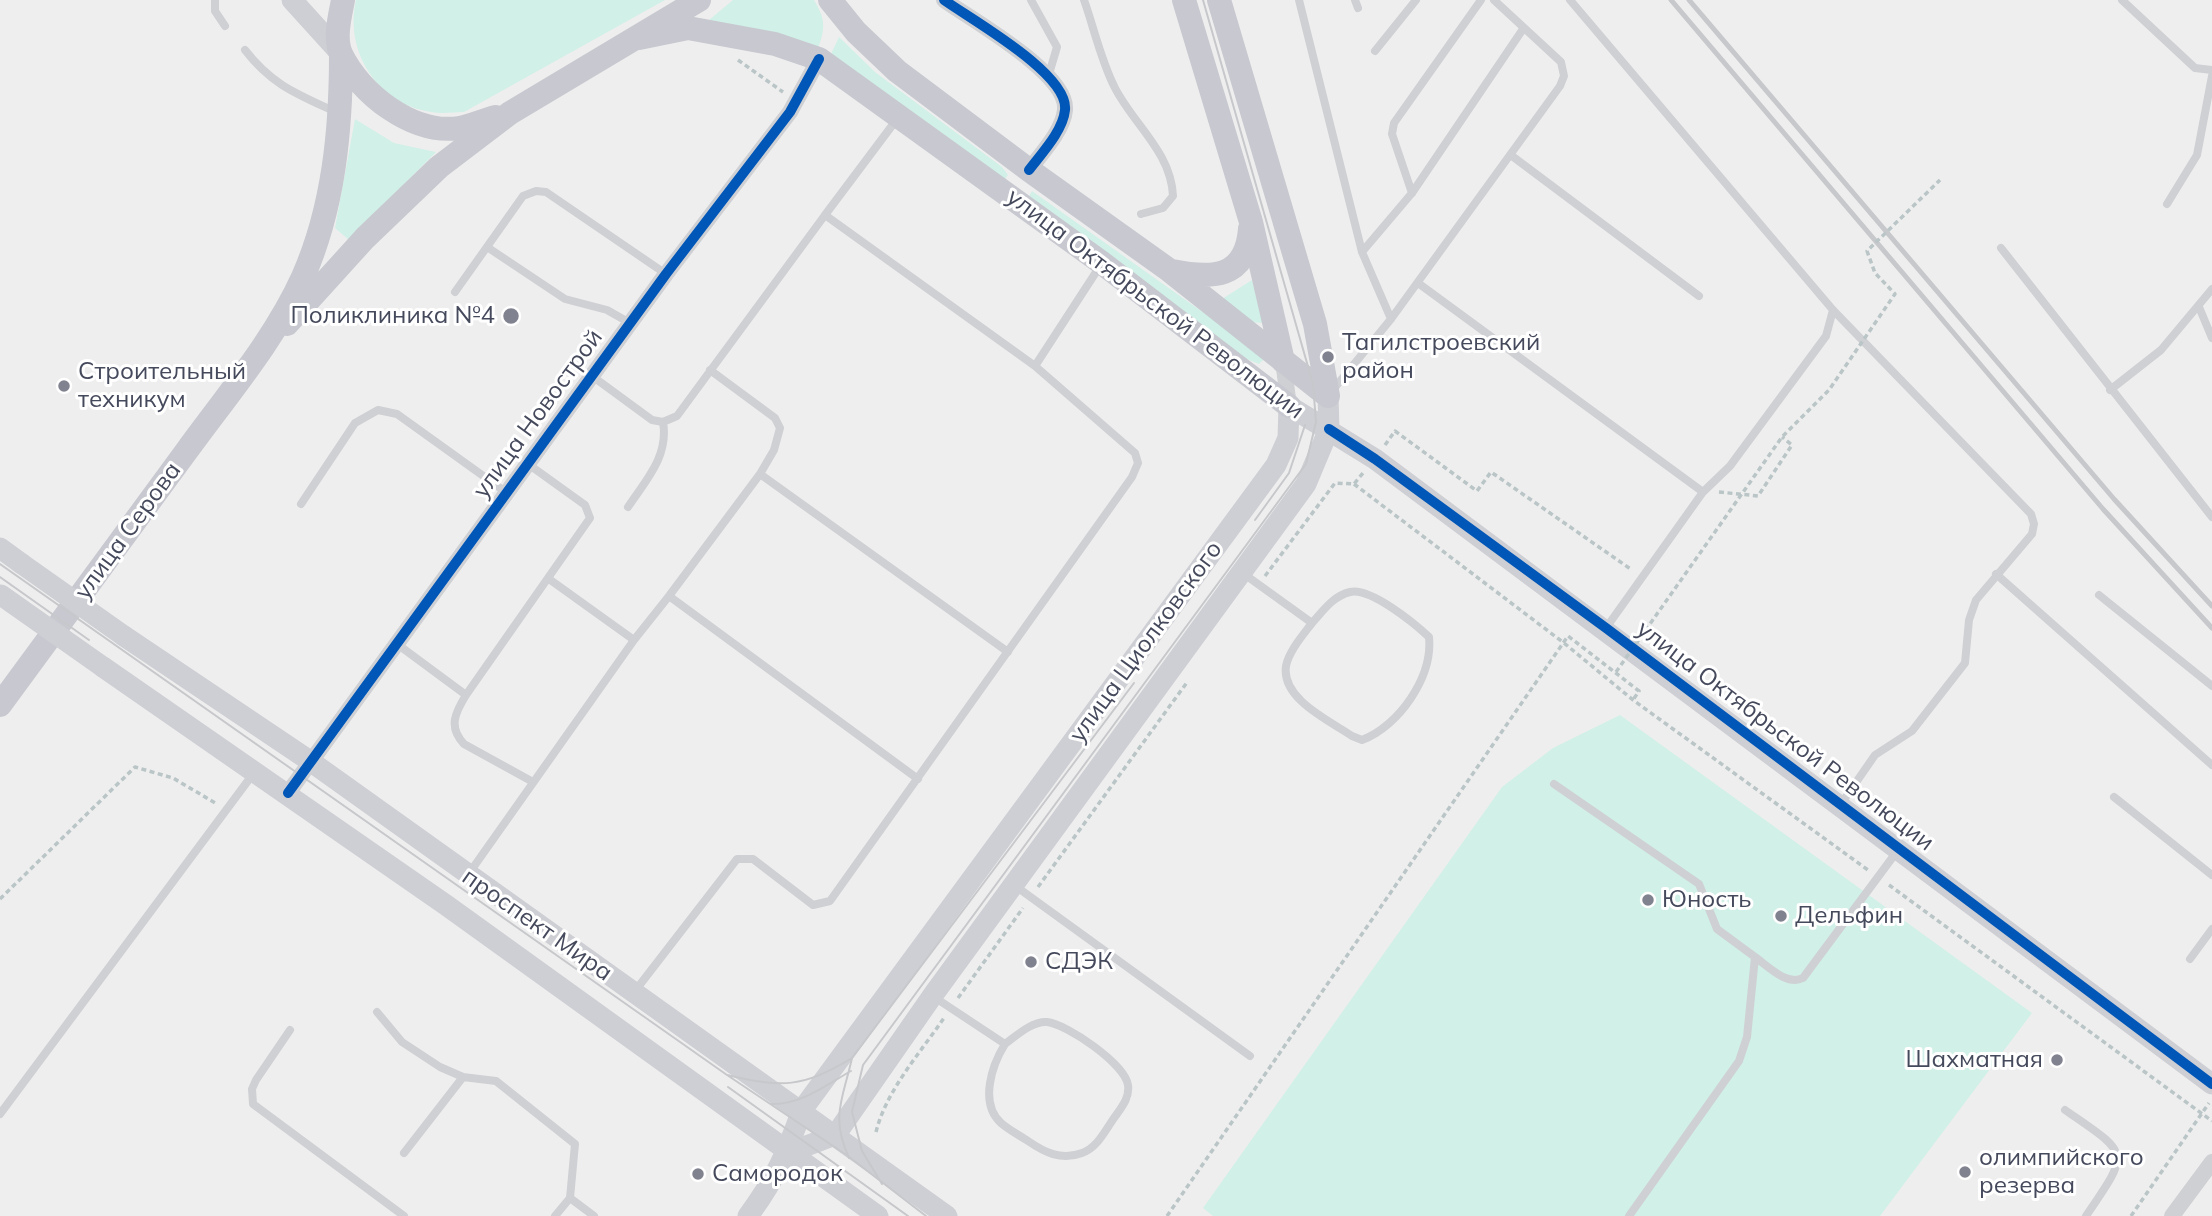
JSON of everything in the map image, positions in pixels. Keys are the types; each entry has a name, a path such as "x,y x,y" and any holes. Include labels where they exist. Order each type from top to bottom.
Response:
{"main road":[{"path":"292,0 341,54 374,99 420,123 457,128 510,113"},
{"path":"256,356 302,278 318,235 341,114 341,54 338,40 343,0"},
{"path":"256,356 404,200 439,167 510,113 639,38 698,0"},
{"name":"улица Октябрьской Революции","path":"830,0 856,32 897,71 1168,270 1328,396"},
{"name":"улица Циолковского","path":"1184,0 1251,222 1283,360"},
{"name":"улица Циолковского","path":"835,1135 1306,484 1329,429 1328,396 1315,324 1219,0"},
{"name":"улица Октябрьской Революции","path":"639,38 688,28 775,44 820,59 1102,263 1289,406 1375,458 1606,628 2212,1084"},
{"path":"1012,197 1029,170"},
{"path":"1168,270 1201,277 1232,268 1242,259 1249,242 1251,222"},
{"name":"улица Серова","path":"0,705 256,356"},
{"name":"улица Циолковского","path":"748,1216 772,1184 788,1153 802,1110 1276,465 1288,438 1289,406"},
{"name":"проспект Мира","path":"0,548 124,636 310,761 947,1216"},
{"name":"проспект Мира","path":"0,595 288,793 878,1216"},
{"path":"788,1153 835,1135"}],"street":[{"path":"944,0 1049,74 1061,93 1066,110 1057,130 1029,170"},
{"name":"улица Новострой","path":"288,793 666,274 790,112 820,59"},
{"name":"улица Циолковского","path":"1283,360 1289,406"},
{"path":"2172,1216 2212,1162"}],"lane":[{"path":"215,0 215,11 225,26"},
{"path":"1031,0 1057,47 1049,74"},
{"path":"1084,0 1113,85 1134,121 1163,156 1172,179 1174,196 1163,208 1141,214"},
{"path":"1299,0 1362,252 1391,319"},
{"path":"1376,51 1416,0"},
{"path":"1412,192 1392,134 1394,123 1481,0"},
{"path":"1328,396 1391,319 1556,96 1564,76 1561,62 1494,0"},
{"path":"1570,0 1833,310 2031,514 2034,524 2032,534 1996,574 1972,610 1965,663 1912,731 1875,755 1841,804"},
{"path":"2122,0 2195,68 2212,70"},
{"path":"1362,252 1412,192 1523,29"},
{"path":"245,50 264,74 283,88 341,114"},
{"path":"2167,204 2197,155 2212,76"},
{"path":"593,376 652,420 663,422 677,416 899,115"},
{"path":"1512,156 1699,296"},
{"path":"455,292 523,196 541,191 666,274"},
{"path":"634,993 737,859 753,859 813,905 830,901 1132,477 1138,463 1135,453 1127,445 1035,366 825,215"},
{"path":"487,247 565,299 607,310 631,323"},
{"path":"2001,248 2212,517"},
{"path":"1035,366 1102,263"},
{"path":"1418,283 1703,492"},
{"path":"2110,390 2161,350 2212,289"},
{"path":"2199,307 2212,338"},
{"path":"1606,628 1703,492 1730,466 1826,336 1833,310"},
{"path":"468,876 634,640 760,474 774,450 780,428 775,418 710,370"},
{"path":"301,503 355,423 378,410 397,414 507,493"},
{"path":"628,507 657,465 663,448 663,422"},
{"path":"528,464 589,511 586,526 455,712 456,736 475,751 533,782"},
{"path":"760,474 1008,652"},
{"path":"1241,572 1312,623"},
{"path":"1996,574 2212,765"},
{"path":"549,579 634,640"},
{"path":"1352,591 1368,593 1429,637 1431,656 1427,669 1390,725 1378,734 1362,740 1352,736 1294,694 1287,679 1286,665 1312,623 1327,606 1352,591"},
{"path":"2099,595 2212,686"},
{"path":"669,596 918,779"},
{"path":"397,644 466,695"},
{"path":"0,1114 225,808 256,771"},
{"path":"1554,784 1699,884 1717,929 1785,978 1798,981 1804,978 1900,848"},
{"path":"2114,797 2212,874"},
{"path":"1014,885 1250,1056"},
{"path":"2190,959 2212,929"},
{"path":"1629,1216 1739,1061 1747,1037 1755,957"},
{"path":"933,996 1005,1044"},
{"path":"377,1012 402,1042 440,1067 463,1077 496,1081 575,1144 570,1198 555,1216"},
{"path":"1045,1022 1062,1026 1113,1061 1122,1071 1128,1082 1126,1101 1091,1148 1082,1153 1064,1156 1046,1154 999,1122 992,1108 991,1081 993,1064 1005,1044 1033,1026 1045,1022"},
{"path":"290,1030 256,1080 252,1089 253,1104 404,1216"},
{"path":"404,1153 463,1077"},
{"path":"2065,1110 2110,1141 2118,1155 2118,1168 2086,1216"},
{"path":"570,1198 594,1216"},
{"path":"386,1216 392,1208"}],"path":[{"path":"732,55 786,94 792,83"},
{"path":"1616,672 1782,437 1829,390 1895,294 1875,273 1867,251 1940,180"},
{"path":"1758,496 1792,445 1782,437"},
{"path":"1354,484 1564,643"},
{"path":"1167,1216 1568,636 1639,691 1633,700"},
{"path":"0,900 135,767 173,778 225,808"},
{"path":"2131,1216 2212,1098"}],"green space":[{"path":"356,0 665,0 464,112 444,113 412,107 395,98 381,87 369,72 360,56 355,38"},
{"path":"733,0 814,0 823,23 818,48 709,20"},
{"path":"839,37 875,72 1002,167 1008,175 1002,183 830,56"},
{"path":"355,119 394,143 436,152 349,240 335,228"},
{"path":"1032,191 1266,357 1259,364 1239,356 1026,201"},
{"path":"1252,280 1263,323 1251,322 1222,299"},
{"name":"Юность","path":"1620,715 2032,1013 1880,1216 1213,1216 1203,1208 1502,787 1553,748"}],"tram line":[{"path":"882,1184 862,1151 852,1112 863,1065 1306,464 1316,422 1313,384 1203,0"},
{"path":"1255,520 1289,473 1305,425"},
{"path":"0,564 727,1075 848,1156 926,1216"},
{"path":"0,577 89,640"},
{"path":"727,1075 763,1082 792,1083 819,1075 852,1058 1134,683"},
{"path":"849,1158 839,1119 852,1058"},
{"path":"771,1104 803,1098 851,1071"},
{"path":"728,1087 908,1216"}],"railway":[{"path":"1671,0 2103,509 2212,628"},
{"path":"1689,0 2114,499 2212,606"}],"cycle path":[{"path":"944,0 996,34 1036,65 1052,80 1062,96 1065,110 1060,126 1029,170"},
{"path":"288,793 666,274 790,112 819,59"},
{"path":"1329,429 1375,459 1606,628 2212,1084"}],"place":[{"name":"Поликлиника №4","path":"511,316"},
{"name":"Тагилстроевский район","path":"1328,357"},
{"name":"Строительный техникум","path":"64,386"},
{"name":"Юность","path":"1648,900"},
{"name":"Дельфин","path":"1781,916"},
{"name":"СДЭК","path":"1031,962"},
{"name":"Шахматная","path":"2057,1060"},
{"name":"олимпийского резерва","path":"1965,1172"},
{"name":"Самородок","path":"698,1174"}]}
